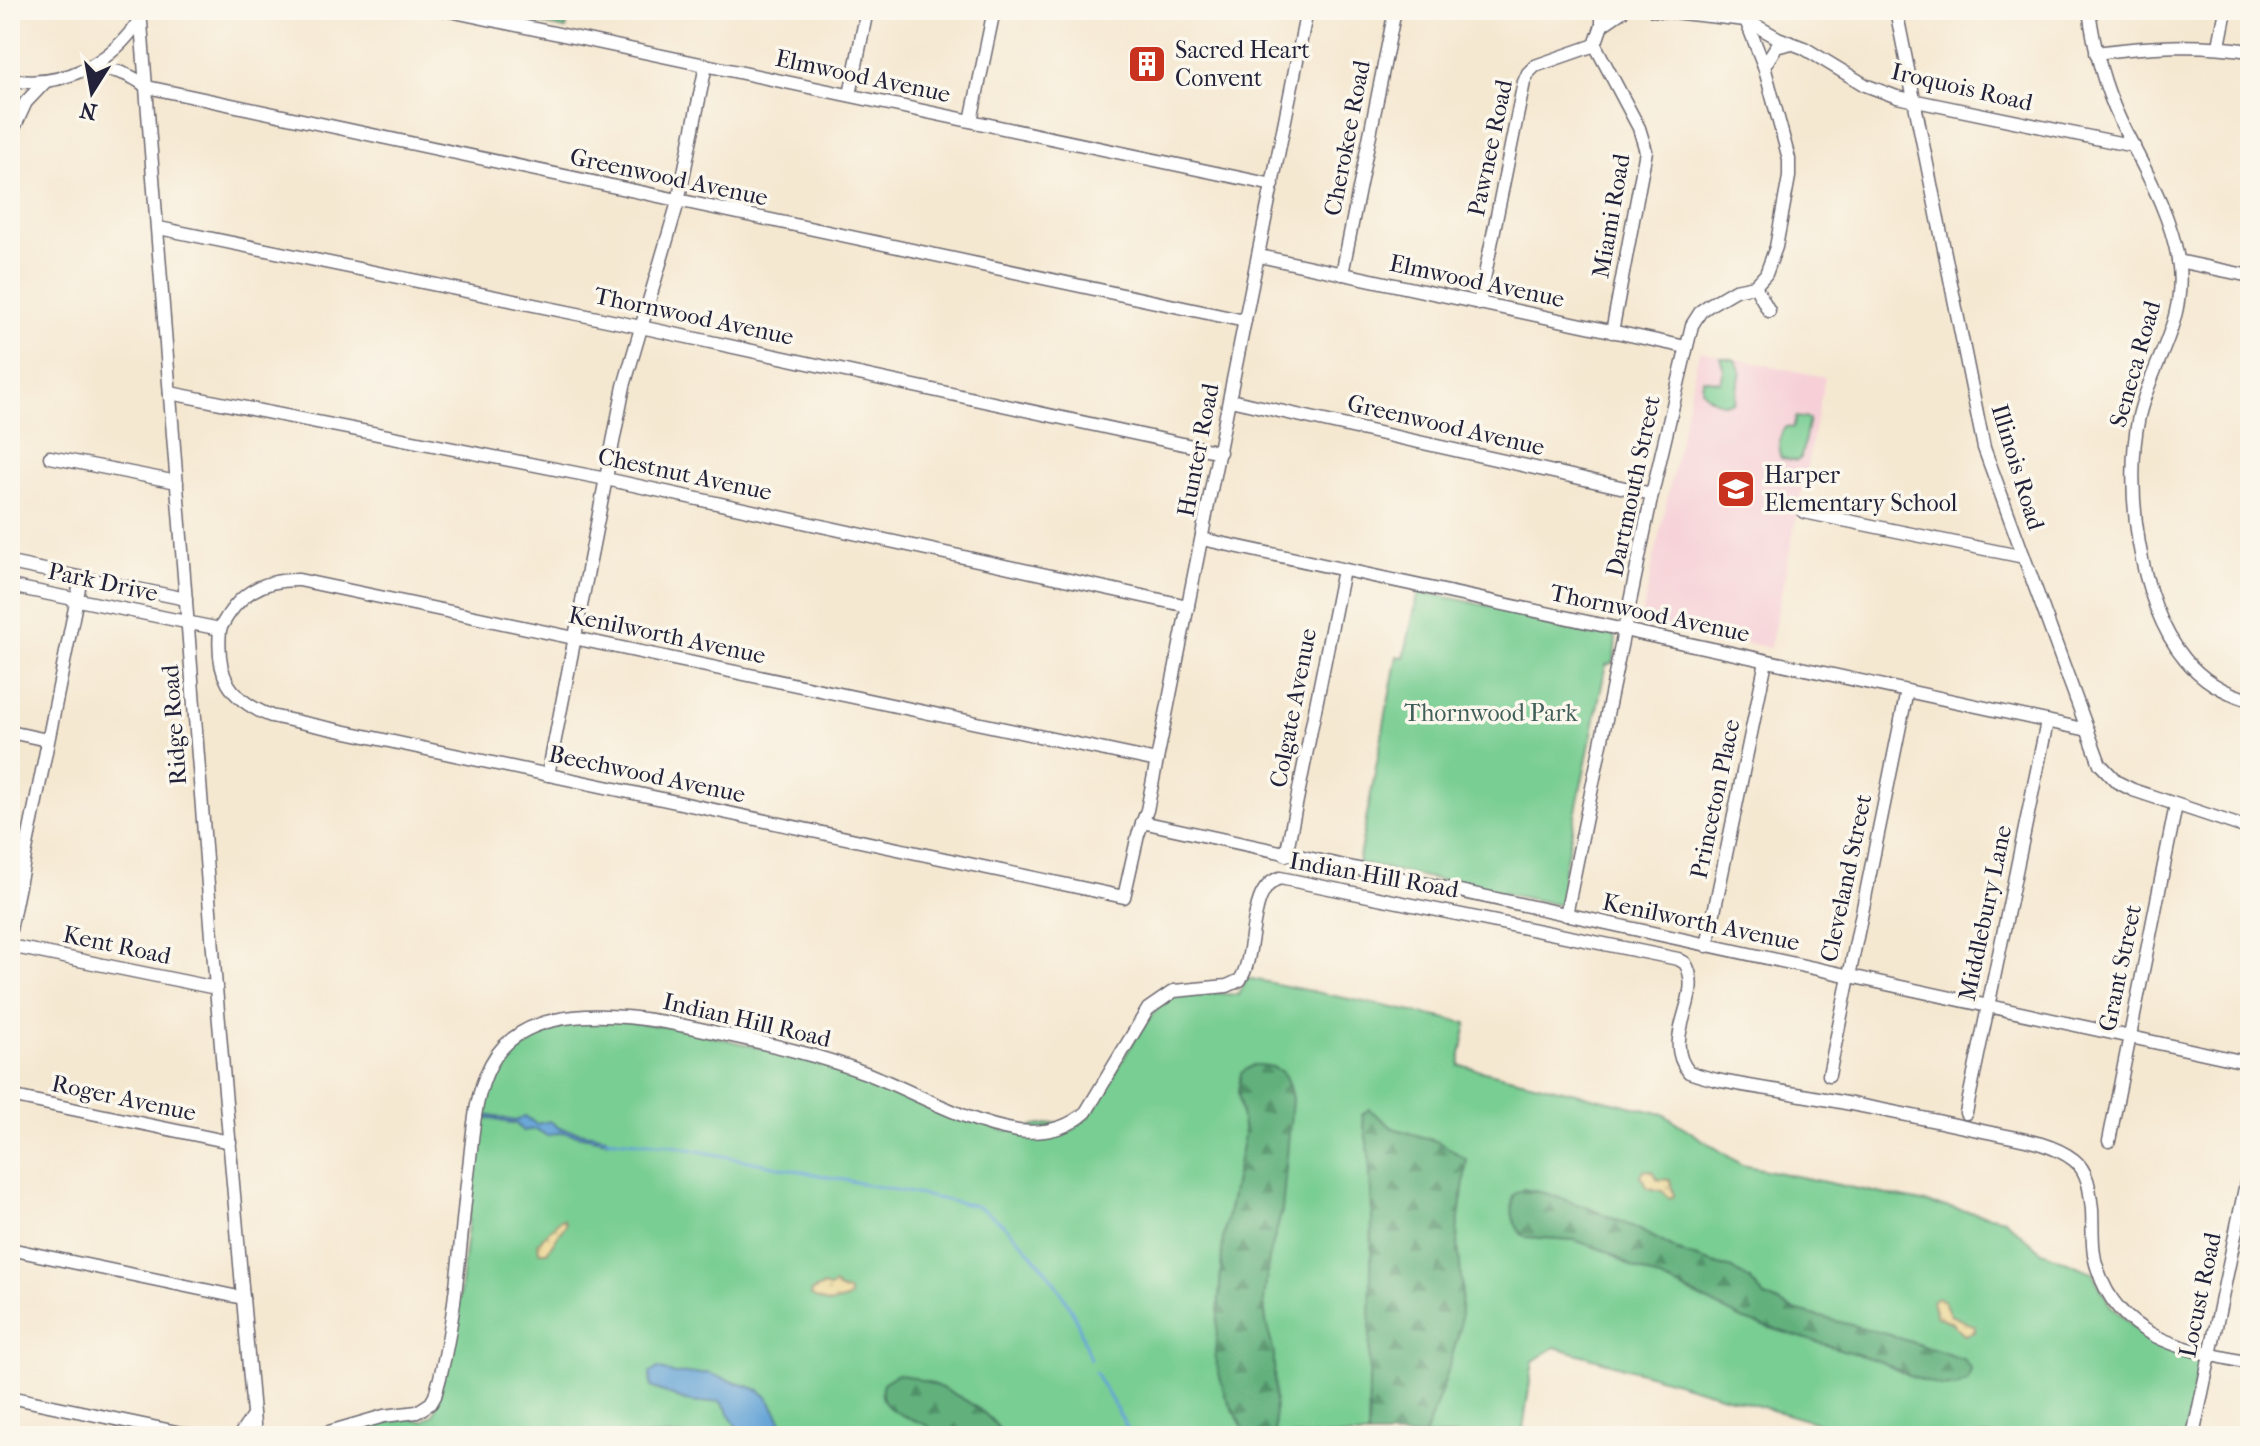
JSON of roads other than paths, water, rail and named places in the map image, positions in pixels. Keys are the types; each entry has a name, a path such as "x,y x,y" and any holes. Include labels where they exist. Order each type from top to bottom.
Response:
{"street":[{"name":"Elmwood Avenue","path":"445,10 1273,185"},
{"path":"850,95 867,10"},
{"path":"971,121 994,10"},
{"name":"Hunter Road","path":"1124,897 1157,761 1307,10"},
{"name":"Cherokee Road","path":"1342,274 1395,10"},
{"path":"1595,45 1602,25 1602,10"},
{"path":"1602,25 1624,10"},
{"name":"Iroquois Road","path":"1653,10 1744,15 1881,92 2134,146"},
{"name":"Illinois Road","path":"1896,10 1984,448 2100,764 2107,774 2133,790 2250,829"},
{"name":"Seneca Road","path":"2089,10 2096,53 2109,93 2161,201 2178,261 2176,309 2169,339 2139,416 2133,465 2135,523 2147,576 2170,635 2183,657 2216,687 2250,700"},
{"path":"2219,46 2226,10"},
{"path":"10,80 45,82 87,69 126,40 140,15"},
{"name":"Ridge Road","path":"140,15 216,988 255,1436"},
{"path":"1744,15 1764,66 1790,168 1776,247 1766,274 1755,286 1769,311"},
{"path":"1764,66 1776,47 1791,43"},
{"name":"Pawnee Road","path":"1479,304 1528,73 1535,66 1595,45"},
{"name":"Miami Road","path":"1595,45 1639,128 1646,151 1612,332"},
{"path":"2096,53 2140,47 2219,46 2250,51"},
{"path":"548,775 624,386 678,202 706,65"},
{"name":"Greenwood Avenue","path":"87,69 112,69 147,87 1245,321"},
{"path":"10,148 15,126 26,102 45,82"},
{"path":"10,100 15,113 15,126"},
{"name":"Thornwood Avenue","path":"159,228 641,327 1220,452"},
{"name":"Elmwood Avenue","path":"1259,256 1686,347"},
{"path":"2178,261 2250,276"},
{"name":"Dartmouth Street","path":"1566,915 1652,494 1694,318 1735,290 1755,286"},
{"name":"Chestnut Avenue","path":"170,393 606,479 1188,606"},
{"name":"Greenwood Avenue","path":"1230,400 1652,494"},
{"path":"50,457 177,482"},
{"path":"1804,512 2024,557"},
{"name":"Thornwood Avenue","path":"1202,539 2088,730"},
{"name":"Park Drive","path":"10,563 186,599"},
{"name":"Colgate Avenue","path":"1286,855 1343,570"},
{"path":"10,930 81,578"},
{"name":"Kenilworth Avenue","path":"220,629 234,605 256,586 283,579 299,580 1157,761"},
{"name":"Park Drive","path":"10,586 188,622"},
{"path":"188,622 220,629"},
{"name":"Beechwood Avenue","path":"220,629 218,649 223,674 234,694 255,710 271,716 1124,897"},
{"name":"Princeton Place","path":"1707,946 1766,661"},
{"name":"Cleveland Street","path":"1829,1075 1907,691"},
{"name":"Middlebury Lane","path":"1966,1113 2047,722"},
{"path":"10,732 47,740"},
{"name":"Grant Street","path":"2109,1141 2176,805"},
{"name":"Kenilworth Avenue","path":"1142,822 2250,1063"},
{"name":"Indian Hill Road","path":"315,1436 384,1416 417,1412 431,1403 435,1396 449,1335 480,1092 485,1075 499,1050 516,1035 543,1024 608,1015 687,1026 825,1060 865,1073 989,1124 1020,1131 1048,1130 1070,1124 1086,1112 1148,1009 1165,996 1184,988 1227,986 1240,980 1247,963 1262,891 1273,880 1280,878 1678,959 1685,963 1691,979 1677,1045 1681,1063 1689,1072 1898,1112 2031,1142 2066,1155 2077,1162 2088,1180 2097,1270 2111,1298 2149,1334 2164,1342 2210,1355"},
{"name":"Kent Road","path":"10,946 216,988"},
{"name":"Roger Avenue","path":"10,1096 230,1142"},
{"name":"Locust Road","path":"2193,1436 2250,1164"},
{"path":"10,1249 243,1298"},
{"path":"2210,1355 2250,1363"},
{"path":"10,1397 196,1436"},
{"path":"239,1436 253,1415"}],"water":[{"path":"485,1115 516,1121 525,1116 536,1124 550,1121 559,1128 606,1137 607,1141 562,1132 547,1136 536,1129 523,1131 516,1124 485,1118"},
{"path":"658,1368 675,1374 707,1373 759,1390 769,1399 784,1425 786,1436 741,1436 720,1401 685,1401 651,1387 650,1373"}],"waterway":[{"path":"605,1139 668,1145 976,1206 1004,1225 1043,1267 1072,1311 1090,1359"},
{"path":"1095,1372 1132,1436"}],"place":[{"name":"Sacred Heart Convent","path":"1147,64"},
{"name":"Harper Elementary School","path":"1736,489"}],"park label":[{"name":"Thornwood Park","path":"1491,713"}]}
